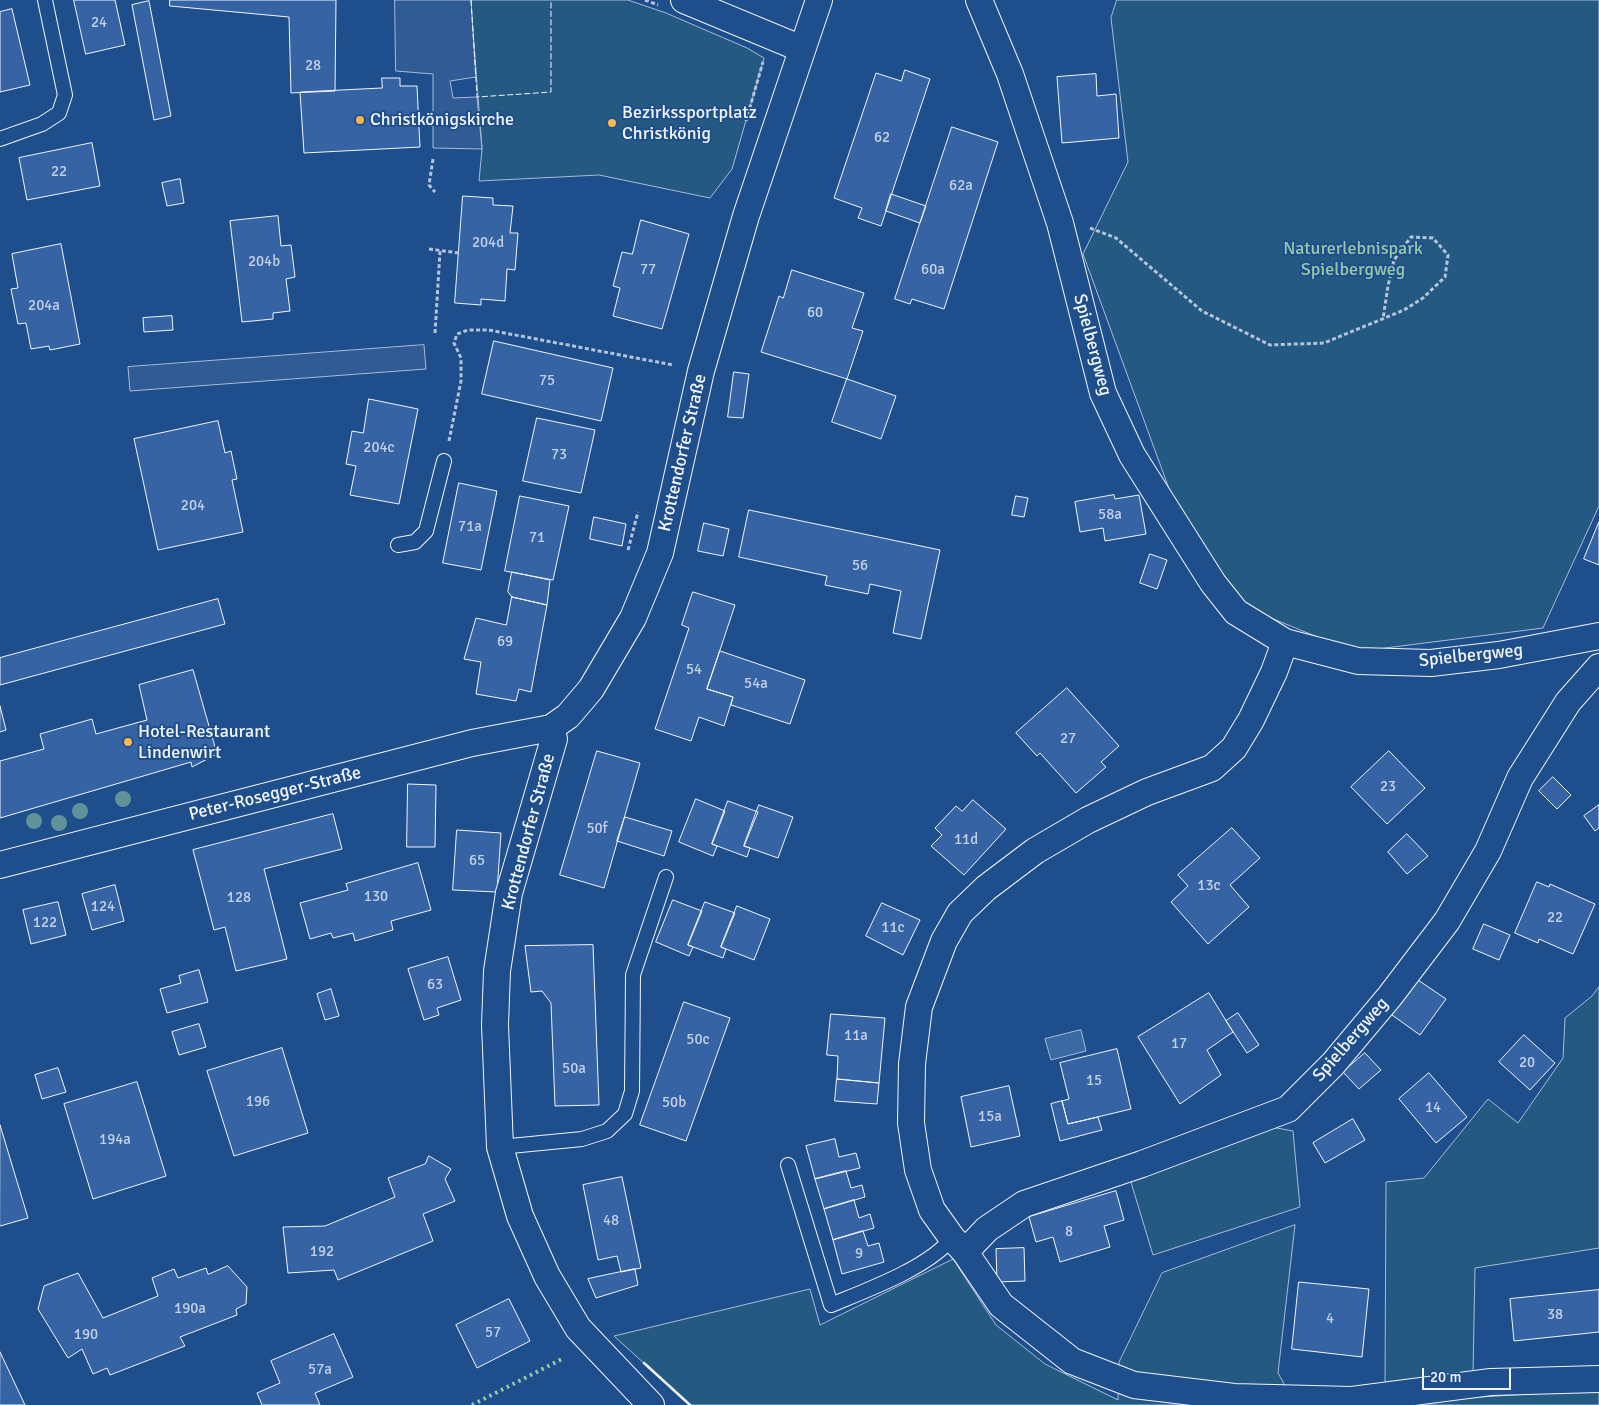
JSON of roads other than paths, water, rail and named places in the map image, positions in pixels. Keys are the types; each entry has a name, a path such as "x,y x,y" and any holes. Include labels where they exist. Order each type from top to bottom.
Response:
{"street":[{"name":"Krottendorfer Straße","path":"651,1405 578,1328 547,1276 520,1216 500,1146 495,1025 496,971 509,893 554,738 551,728 568,716 591,689 612,656 632,618 660,553 701,371 746,216 819,0"},
{"name":"Spielbergweg","path":"979,0 1010,74 1057,214 1102,393 1132,455 1213,583 1236,612 1285,642 1358,661 1431,663 1499,655 1599,636"},
{"path":"674,4 802,49"},
{"path":"1285,642 1274,672 1251,720 1234,748 1212,768 1146,792 1088,820 1034,851 986,888 960,913 944,941 919,1007 912,1064 911,1123 918,1170 932,1210 1001,1305 1072,1361 1134,1385 1234,1397 1352,1400 1510,1382 1599,1379"},
{"name":"Spielbergweg","path":"959,1245 1024,1204 1142,1164 1288,1109 1333,1064 1390,996 1448,921 1488,851 1520,778 1568,702 1599,667"},
{"name":"Peter-Rosegger-Straße","path":"0,865 472,743 551,728"}],"lane":[{"path":"0,139 42,124 59,112 65,95 45,0"},
{"path":"398,545 415,542 426,531 444,461"},
{"path":"500,1146 582,1139 607,1131 625,1114 632,1091 634,975 666,877"},
{"path":"788,1165 831,1305 882,1283 942,1251 959,1245"}],"place":[{"name":"Christkönigskirche","path":"360,120"},
{"name":"Bezirkssportplatz Christkönig","path":"612,123"},
{"name":"Hotel-Restaurant Lindenwirt","path":"128,742"}],"park label":[{"name":"Naturerlebnispark Spielbergweg","path":"1353,259"}]}
